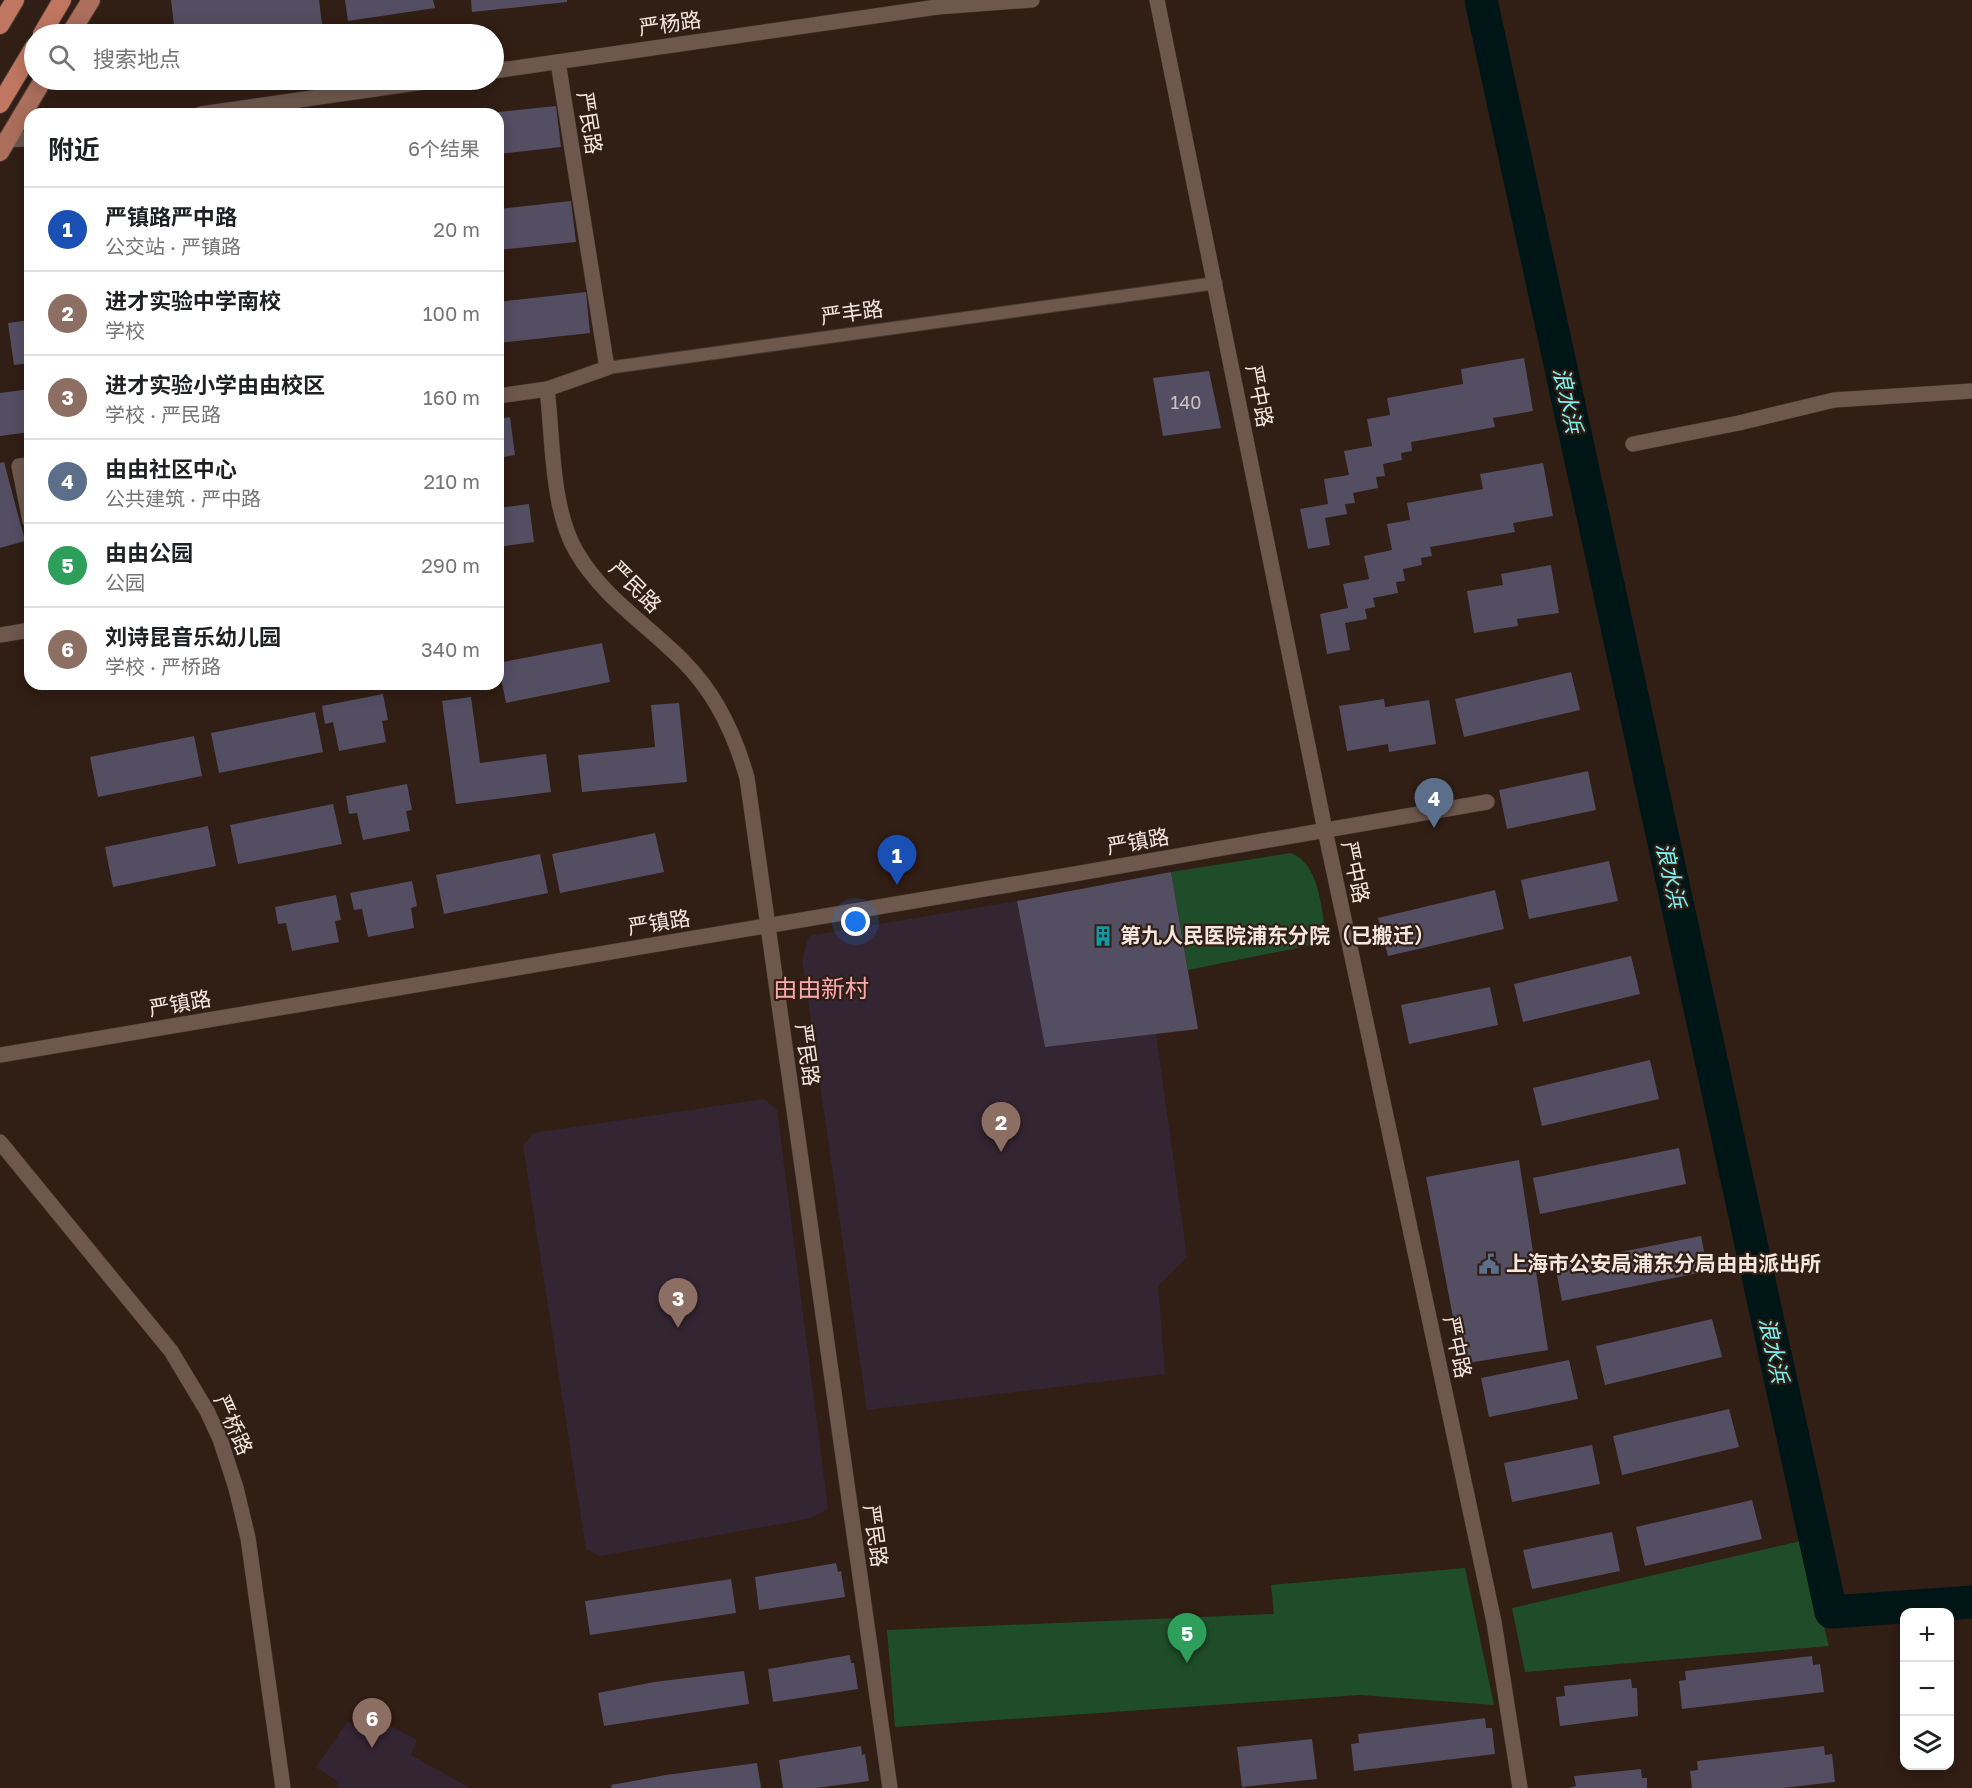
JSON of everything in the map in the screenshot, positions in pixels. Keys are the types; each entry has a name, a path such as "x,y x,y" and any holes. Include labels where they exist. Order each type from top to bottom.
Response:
{"highway":[{"path":"0,25 15,0"},
{"path":"48,24 62,0"},
{"path":"0,104 24,64"}],"main road":[{"path":"76,24 91,0"},
{"path":"25,108 37,90"},
{"path":"2,144 24,110"}],"street":[{"name":"严杨路","path":"504,70 937,7 1032,0"},
{"name":"严中路","path":"1157,0 1324,830 1494,1622 1520,1788"},
{"name":"严民路","path":"558,62 607,368"},
{"path":"243,108 368,90"},
{"path":"2,144 24,141"},
{"name":"严丰路","path":"504,395 547,389 607,368 1215,283"},
{"name":"严民路","path":"547,389 559,498 564,524 575,549 611,598 684,661 703,683 720,710 739,749 752,808 890,1788"},
{"path":"1633,444 1739,423 1834,400 1972,391"},
{"path":"24,466 19,466 24,491"},
{"path":"0,635 24,631"},
{"name":"严镇路","path":"0,1056 617,951 768,928 1487,802"},
{"name":"严桥路","path":"0,1142 171,1351 207,1411 220,1439 236,1488 248,1538 284,1788"}],"shaded area":[{"path":"1017,901 1045,1047 1156,1034 1187,1257 1158,1286 1165,1374 867,1410 802,959 809,936"},
{"path":"764,1099 777,1110 828,1509 808,1519 600,1556 586,1549 523,1146 533,1133"},
{"path":"348,1721 367,1736 373,1721 385,1728 387,1724 417,1740 411,1755 470,1788 336,1788 339,1782 316,1767"}],"green space":[{"path":"1291,853 1309,868 1314,879 1327,942 1188,970 1171,872"},
{"path":"1801,1541 1829,1646 1525,1672 1512,1608"},
{"path":"1465,1568 1494,1705 1360,1695 895,1727 887,1630 1274,1614 1271,1585"}],"building":[{"path":"171,0 319,0 322,24 174,24"},
{"path":"345,0 433,0 435,8 348,21"},
{"path":"471,0 567,0 567,2 472,12"},
{"path":"556,106 561,147 504,153 504,111"},
{"path":"571,201 576,242 504,249 504,208"},
{"path":"586,292 590,333 504,342 504,301"},
{"path":"24,321 24,364 14,365 8,323"},
{"path":"1524,358 1533,411 1493,418 1495,427 1411,442 1412,451 1401,453 1402,460 1383,464 1385,476 1376,477 1378,488 1353,493 1355,503 1345,504 1347,514 1325,518 1330,545 1308,549 1300,509 1328,504 1324,479 1349,475 1344,451 1372,446 1367,419 1390,415 1387,398 1463,384 1461,369"},
{"path":"1209,371 1221,428 1163,436 1153,378"},
{"path":"24,390 24,433 0,436 0,393"},
{"path":"510,417 515,455 504,457 504,418"},
{"path":"4,462 24,541 0,548 0,463"},
{"path":"1543,463 1553,516 1513,523 1515,532 1430,547 1432,556 1421,558 1422,565 1403,569 1405,581 1396,582 1398,593 1373,598 1375,607 1365,609 1367,619 1345,623 1350,650 1327,654 1320,614 1348,608 1343,584 1369,579 1364,556 1392,550 1387,524 1410,520 1407,503 1483,489 1480,474"},
{"path":"529,504 534,542 504,546 504,507"},
{"path":"1551,565 1559,613 1517,619 1518,626 1474,633 1467,591 1503,585 1501,574"},
{"path":"602,643 610,682 506,703 503,690 504,662"},
{"path":"1571,672 1580,710 1464,737 1455,699"},
{"path":"383,694 388,720 382,721 386,742 339,751 333,722 325,724 322,706"},
{"path":"471,697 480,763 546,754 551,792 456,804 442,701"},
{"path":"1384,699 1385,707 1429,700 1436,744 1389,752 1388,744 1347,751 1339,706"},
{"path":"679,703 687,782 582,792 578,755 655,747 651,705"},
{"path":"315,712 323,752 219,773 211,733"},
{"path":"194,736 202,776 98,797 90,757"},
{"path":"1588,771 1596,810 1507,829 1499,790"},
{"path":"407,784 412,810 406,811 410,831 363,840 357,813 349,814 346,796"},
{"path":"333,804 342,844 238,864 230,825"},
{"path":"208,826 216,866 113,887 105,847"},
{"path":"655,833 664,872 560,893 552,854"},
{"path":"540,854 548,893 444,914 436,875"},
{"path":"1609,861 1618,901 1529,919 1521,880"},
{"name":"第九人民医院浦东分院（已搬迁）","path":"1171,872 1198,1029 1045,1047 1017,901"},
{"path":"412,881 417,906 411,908 414,928 368,937 362,909 354,910 350,893"},
{"path":"1495,890 1504,929 1388,956 1378,918"},
{"path":"336,895 341,920 335,921 339,942 292,951 286,923 278,924 275,907"},
{"path":"1631,956 1640,994 1523,1022 1514,984"},
{"path":"1490,987 1498,1025 1409,1044 1401,1005"},
{"path":"1650,1060 1659,1099 1542,1126 1533,1088"},
{"path":"1679,1148 1686,1184 1540,1214 1533,1178"},
{"name":"上海市公安局浦东分局由由派出所","path":"1519,1160 1548,1350 1462,1364 1426,1177"},
{"path":"1701,1236 1708,1271 1562,1301 1555,1265"},
{"path":"1712,1319 1722,1357 1605,1385 1596,1346"},
{"path":"1569,1360 1578,1399 1489,1417 1481,1378"},
{"path":"1729,1409 1739,1447 1622,1475 1613,1436"},
{"path":"1592,1445 1600,1484 1512,1502 1504,1463"},
{"path":"1752,1500 1762,1539 1645,1566 1636,1527"},
{"path":"1612,1532 1620,1571 1532,1589 1523,1550"},
{"path":"836,1563 838,1572 841,1571 845,1597 759,1610 755,1577"},
{"path":"731,1579 736,1613 590,1635 585,1601"},
{"path":"850,1655 851,1663 854,1663 858,1689 773,1702 768,1669"},
{"path":"1812,1656 1813,1665 1820,1664 1824,1692 1682,1709 1679,1681 1686,1680 1685,1671"},
{"path":"744,1671 749,1704 604,1726 598,1693 654,1682"},
{"path":"1631,1679 1632,1688 1637,1688 1638,1716 1560,1726 1556,1697 1565,1696 1564,1686"},
{"path":"1485,1718 1486,1728 1492,1728 1495,1754 1354,1771 1351,1744 1359,1743 1358,1734"},
{"path":"1312,1739 1317,1779 1242,1787 1237,1747"},
{"path":"861,1746 862,1755 865,1754 869,1781 816,1788 783,1788 779,1760"},
{"path":"1824,1746 1825,1755 1832,1754 1835,1782 1783,1788 1692,1788 1690,1771 1698,1770 1697,1761"},
{"path":"757,1763 761,1788 612,1788 611,1785 666,1775"},
{"path":"1641,1769 1642,1778 1647,1778 1647,1788 1568,1788 1576,1786 1574,1776"}],"waterway":[{"name":"浪水浜","path":"1481,0 1831,1612 1972,1602"}],"place":[{"name":"由由社区中心","path":"1434,828"},
{"name":"严镇路严中路","path":"897,885"},
{"name":"第九人民医院浦东分院（已搬迁）","path":"1103,936"},
{"name":"进才实验中学南校","path":"1001,1152"},
{"name":"上海市公安局浦东分局由由派出所","path":"1489,1264"},
{"name":"进才实验小学由由校区","path":"678,1328"},
{"name":"由由公园","path":"1187,1663"},
{"name":"刘诗昆音乐幼儿园","path":"372,1748"}],"district":[{"name":"由由新村","path":"821,989"}]}
